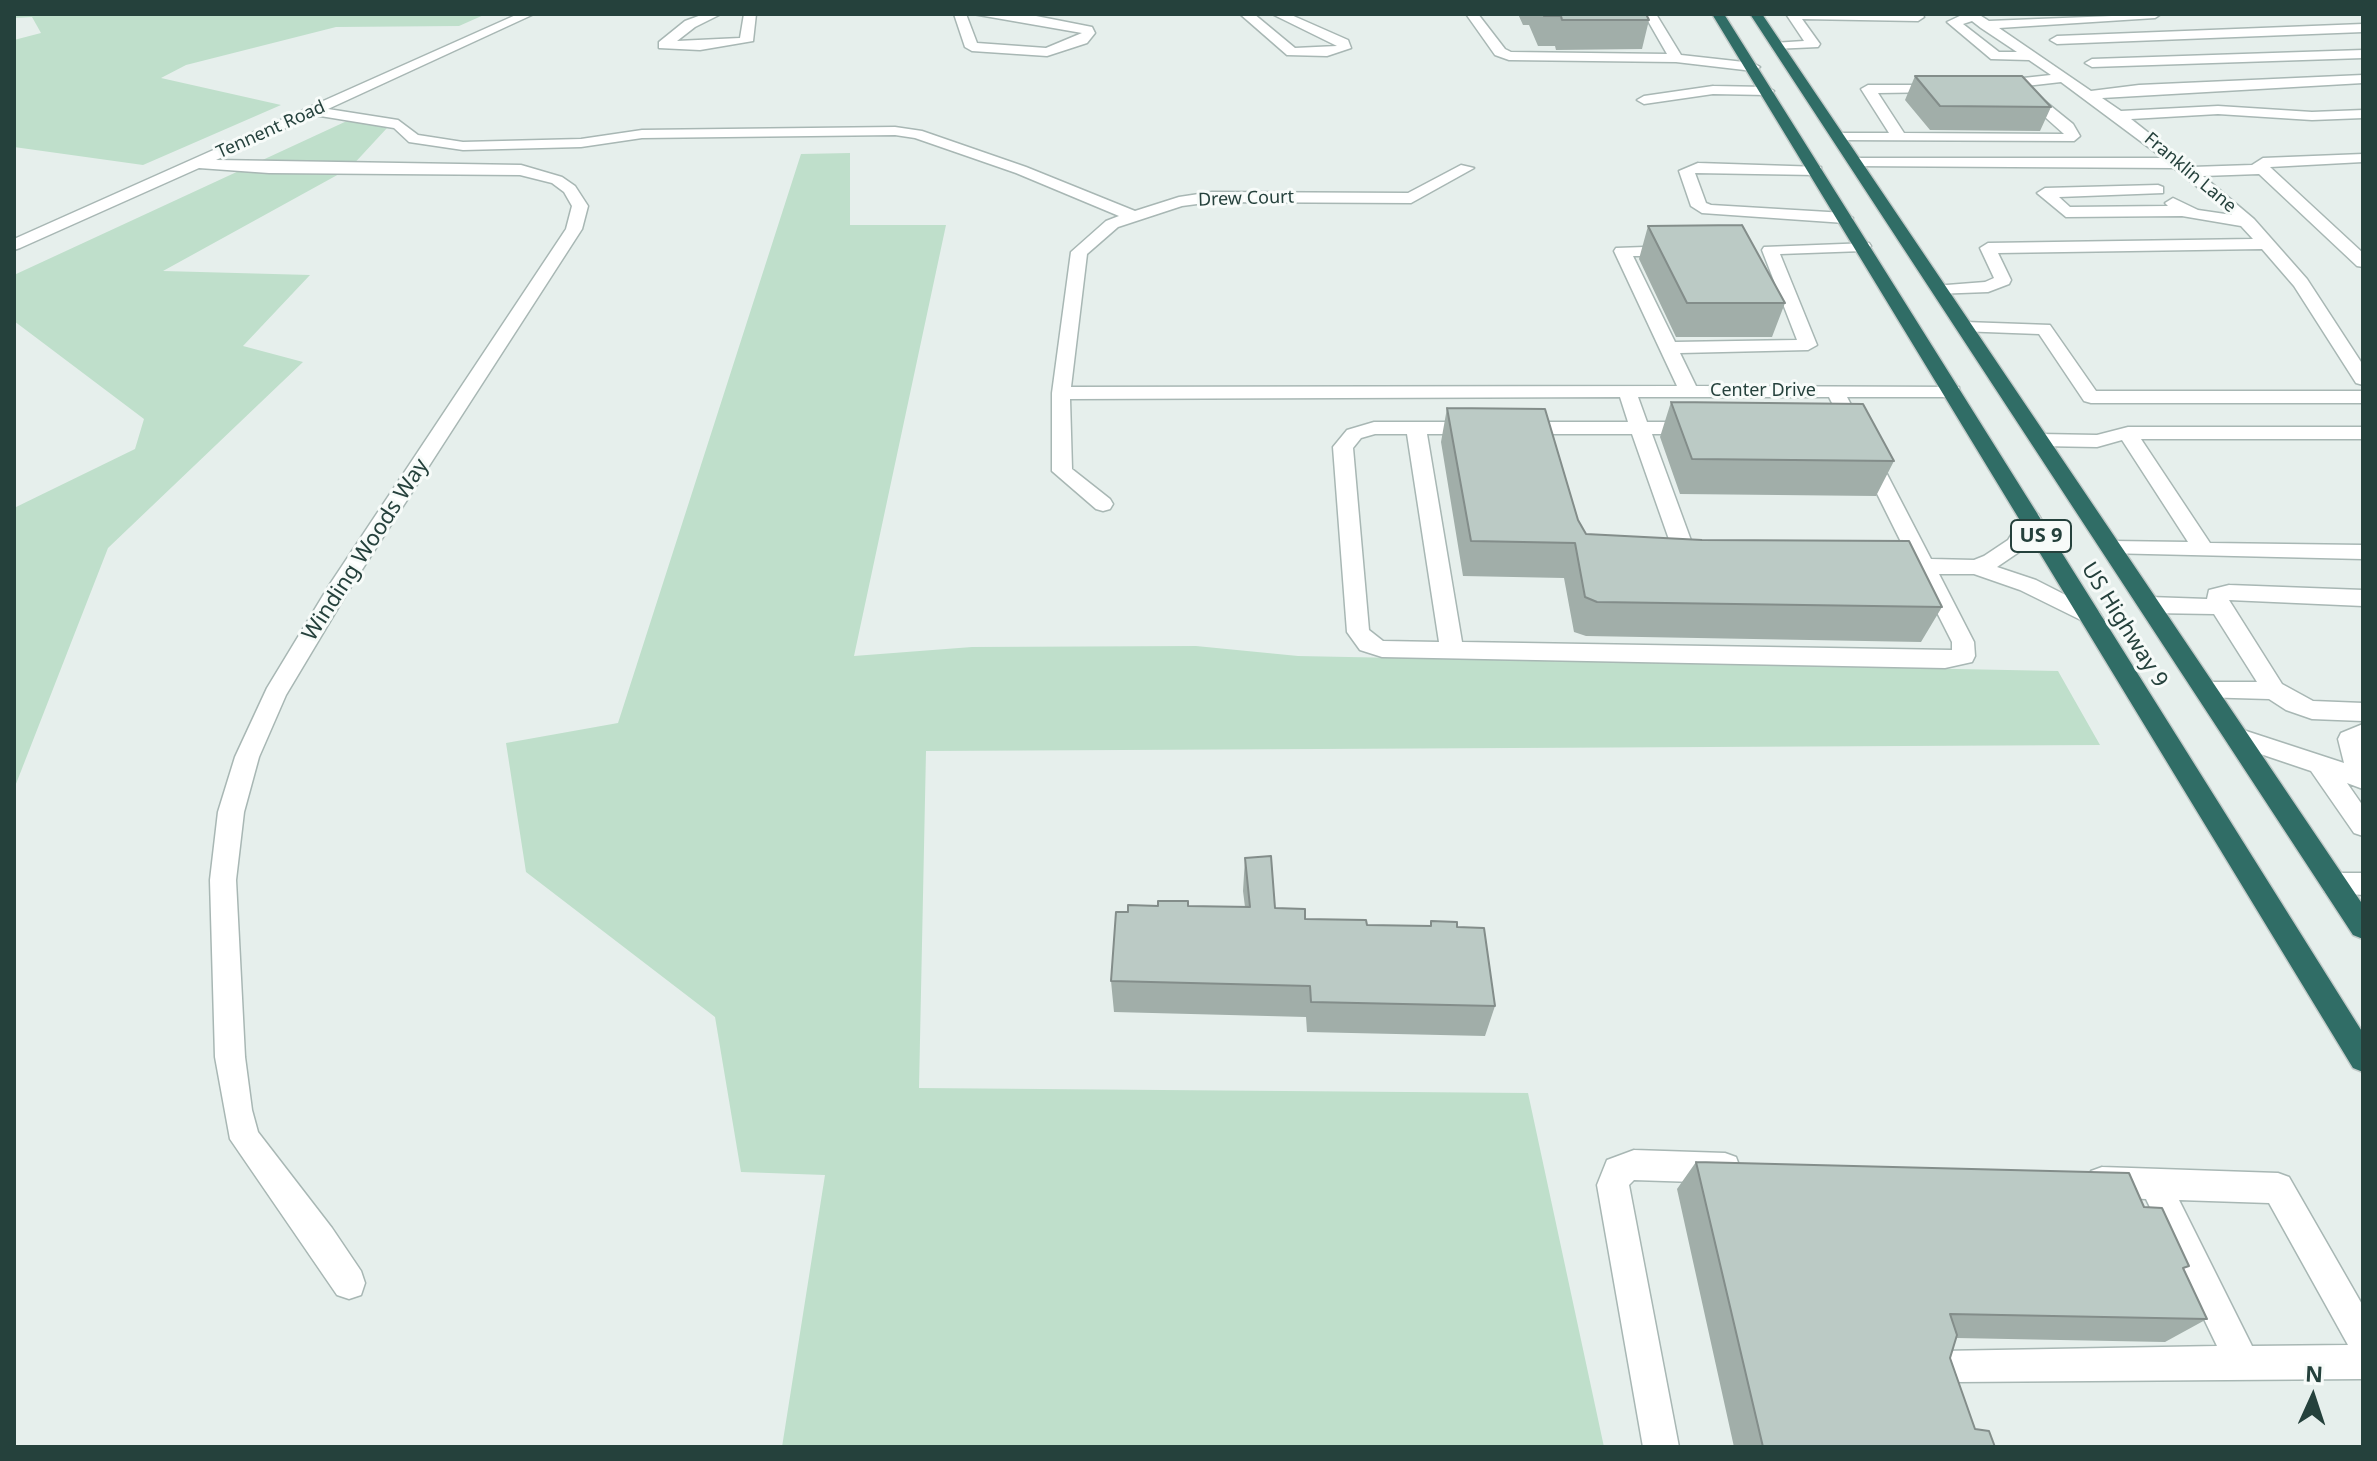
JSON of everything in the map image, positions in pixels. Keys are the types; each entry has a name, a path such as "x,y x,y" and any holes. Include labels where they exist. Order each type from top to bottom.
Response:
{"highway":[{"name":"US Highway 9","path":"1718,14 2363,1059"},
{"name":"US Highway 9","path":"1756,14 2363,927"}],"street":[{"name":"Tennent Road","path":"14,245 528,14"},
{"path":"715,14 690,24 664,45 700,46 746,41 750,14"},
{"path":"960,14 972,47 1047,52 1082,40 1089,33 1031,19 979,14"},
{"path":"1246,14 1292,52 1327,52 1344,48 1343,43 1278,14"},
{"path":"1472,14 1500,52 1509,56 1676,58 1753,67"},
{"path":"1650,14 1676,58"},
{"path":"1778,46 1813,44 1794,14"},
{"path":"1794,14 1816,18 1931,17 2029,21 2155,14"},
{"path":"2307,14 2363,45"},
{"path":"1931,17 1996,56 2033,56"},
{"name":"Franklin Lane","path":"1977,19 2118,115 2248,222 2315,303 2363,379"},
{"path":"2029,21 2135,90"},
{"path":"2057,40 2363,28"},
{"path":"2092,63 2363,54"},
{"path":"1839,137 2063,140 2073,136 2068,127 2006,83 2065,78"},
{"path":"2089,95 2363,79"},
{"path":"1899,137 1868,89 1954,87"},
{"path":"1644,100 1713,90 1767,91"},
{"path":"2118,115 2218,110 2312,116 2363,114"},
{"path":"313,111 398,124 414,139 463,146 581,143 642,134 895,131 917,134 1021,170 1132,216"},
{"path":"2363,158 2259,164 2363,262"},
{"name":"Winding Woods Way","path":"198,163 269,168 521,170 557,180 570,189 580,206 574,229 338,589 275,694 247,757 231,812 223,880 230,1057 237,1110 245,1139 321,1239 349,1283"},
{"path":"1856,163 2131,163 2186,168 2263,169"},
{"path":"2131,163 2183,211"},
{"name":"Drew Court","path":"1103,504 1062,471 1061,393 1079,252 1112,224 1132,216 1212,197 1411,198 1466,168"},
{"path":"1816,170 1698,168 1687,171 1699,206 1708,210 1845,218"},
{"path":"2158,190 2045,193 2066,212 2183,211 2248,222"},
{"path":"1940,290 1988,287 2003,280 1988,248 2269,244"},
{"path":"1669,348 1808,345 1762,250 1863,246"},
{"path":"1689,391 1622,251 1696,251"},
{"path":"1965,327 2044,329 2091,397 2363,397"},
{"path":"1717,428 1374,428 1354,434 1343,447 1358,632 1368,644 1382,649 1945,660 1964,656 1963,642 1835,391"},
{"name":"Center Drive","path":"1061,393 1952,391"},
{"path":"1627,392 1697,565 1660,564"},
{"path":"1416,428 1452,650"},
{"path":"1545,428 1553,456"},
{"path":"1824,428 1855,428"},
{"path":"2040,440 2097,441 2128,433 2363,433"},
{"path":"2128,433 2149,471 2204,549"},
{"path":"1975,567 1992,561 2015,545 2031,519"},
{"path":"2112,548 2363,552"},
{"path":"1894,566 1975,567 2028,585 2091,617"},
{"path":"2363,598 2229,592 2217,595 2221,607 2274,690 2294,704 2312,710 2363,712"},
{"path":"2150,605 2221,607"},
{"path":"2207,691 2274,690"},
{"path":"2361,779 2350,739 2363,733"},
{"path":"2237,737 2361,779"},
{"path":"2320,765 2363,826"},
{"path":"2334,884 2363,884"},
{"path":"1661,1447 1613,1185 1618,1171 1634,1165 1760,1169"},
{"path":"2076,1181 2278,1188 2363,1339"},
{"path":"2155,1184 2243,1363"},
{"path":"1962,1447 1938,1379 1941,1368 1953,1365 2363,1362"}],"green space":[{"path":"14,14 486,14 459,26 336,27 186,65 161,78 281,105 143,165 14,147 14,40 41,33 32,17 14,18"},
{"path":"349,120 387,128 350,168 163,271 310,275 243,346 303,362 108,548 14,789 14,508 135,449 144,419 14,321 14,275"},
{"path":"850,153 850,225 946,225 854,656 972,647 1196,646 1298,656 2058,671 2100,745 926,751 919,1088 1528,1093 1604,1447 782,1447 825,1175 741,1172 715,1017 526,872 506,743 618,723 801,154"}],"building":[{"path":"1543,14 1646,14 1649,20 1562,20 1561,16"},
{"path":"1915,76 2022,76 2051,107 1940,106"},
{"path":"1742,225 1785,303 1687,303 1648,226"},
{"path":"1671,402 1863,404 1894,461 1692,459"},
{"path":"1447,408 1545,409 1578,520 1586,534 1702,540 1909,541 1942,607 1597,602 1585,597 1575,543 1471,541"},
{"path":"1271,856 1275,908 1305,909 1305,919 1366,920 1367,925 1431,926 1431,921 1457,922 1457,927 1484,928 1495,1006 1311,1002 1310,986 1111,981 1116,912 1128,912 1128,905 1158,906 1158,901 1188,901 1188,906 1250,907 1245,858"},
{"path":"1696,1162 2129,1173 2144,1207 2162,1208 2189,1266 2183,1268 2207,1319 1950,1314 1957,1335 1950,1358 1975,1429 1989,1431 1995,1447 1763,1447"}]}
